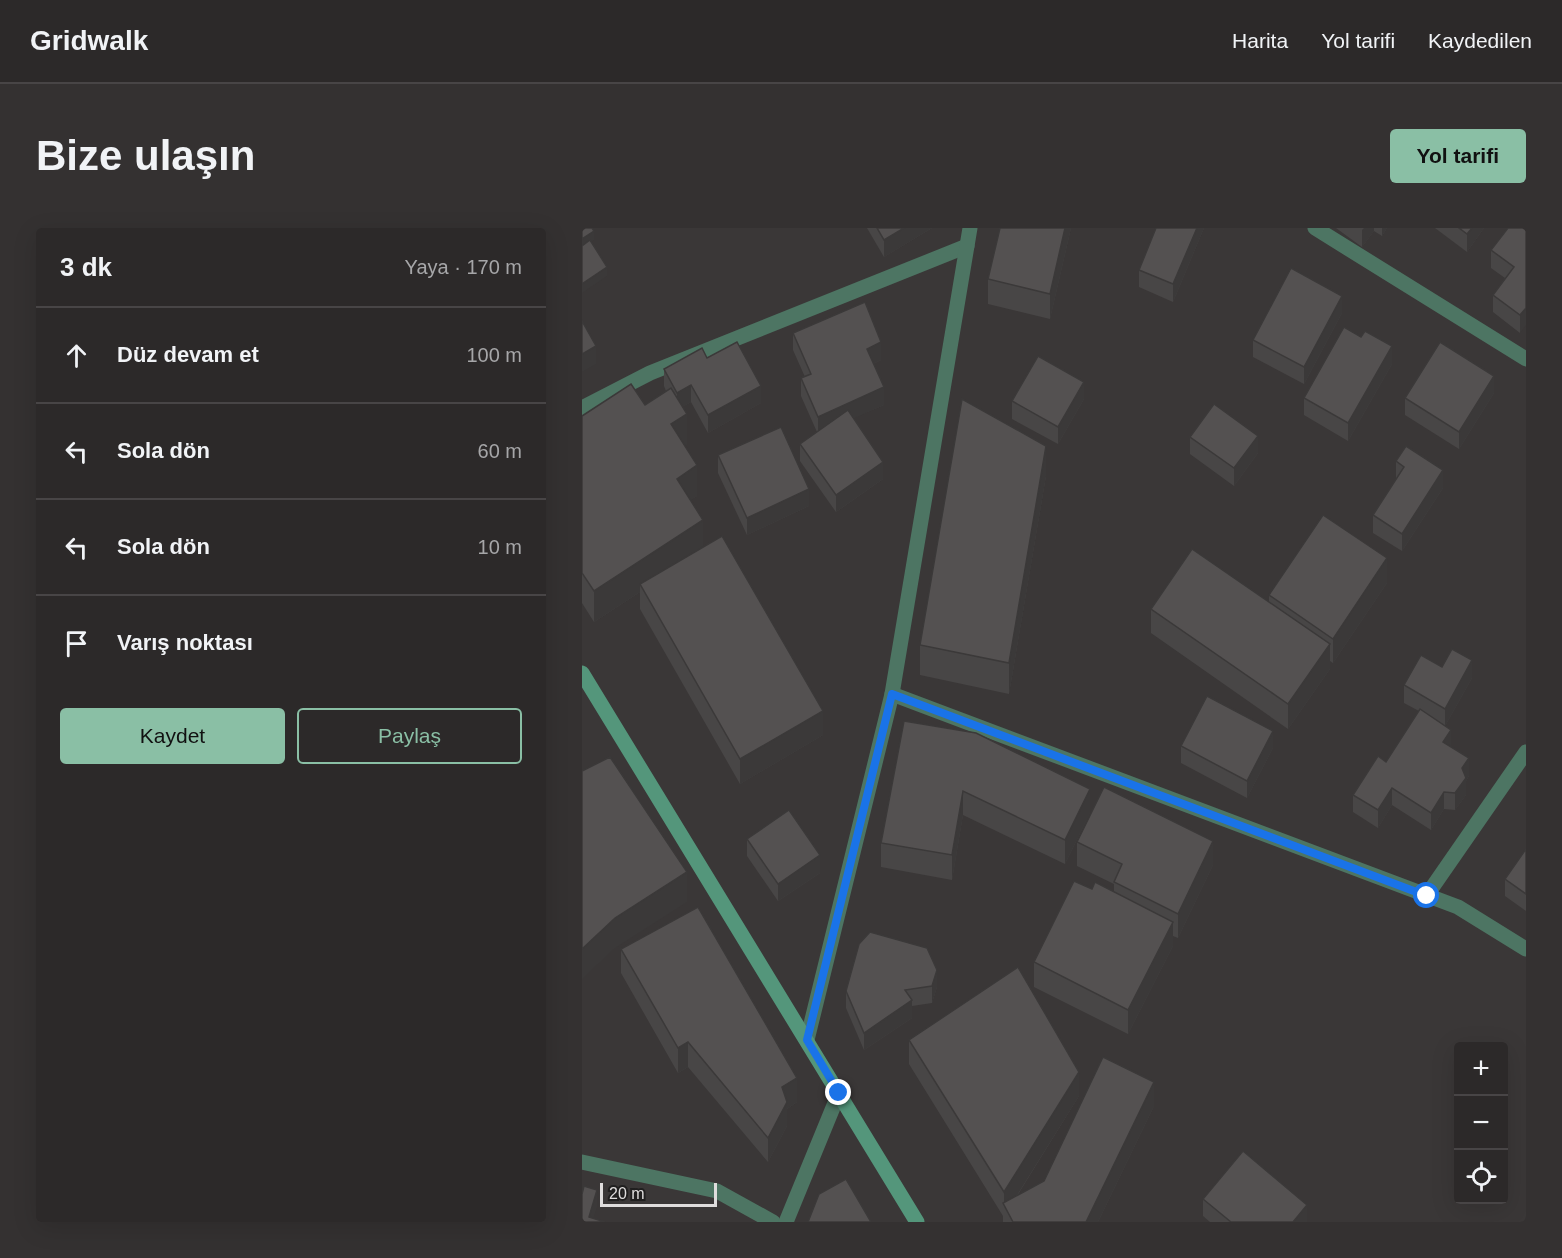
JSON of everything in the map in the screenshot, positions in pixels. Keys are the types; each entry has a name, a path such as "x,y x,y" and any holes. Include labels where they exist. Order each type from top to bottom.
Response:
{"main road":[{"path":"582,673 917,1222"}],"street":[{"path":"807,1040 892,694 970,228"},
{"path":"1315,228 1526,359"},
{"path":"582,408 650,373 967,246"},
{"path":"892,694 1458,907 1526,949"},
{"path":"1427,896 1526,752"},
{"path":"786,1222 839,1093"},
{"path":"582,1162 717,1191 774,1222"}],"building":[{"path":"582,228 592,228 594,231 582,239"},
{"path":"877,228 904,228 884,240"},
{"path":"1000,228 1065,228 1050,294 988,279"},
{"path":"1156,228 1197,228 1173,284 1139,270"},
{"path":"1459,228 1472,228 1467,234"},
{"path":"1508,228 1526,228 1526,308 1520,315 1493,295 1514,267 1491,250"},
{"path":"590,240 607,267 582,284 582,246"},
{"path":"1291,268 1342,296 1304,367 1253,340"},
{"path":"865,302 881,342 867,349 884,387 818,417 801,378 811,374 793,333"},
{"path":"582,321 596,346 582,354"},
{"path":"1344,327 1361,337 1365,331 1392,346 1348,423 1304,398"},
{"path":"737,342 761,386 708,415 691,385 677,393 664,369 702,348 707,358"},
{"path":"1440,342 1494,376 1459,432 1405,398"},
{"path":"1038,356 1084,382 1058,427 1012,401"},
{"path":"631,384 645,405 671,388 687,414 671,424 697,465 677,479 703,520 594,591 582,573 582,416"},
{"path":"962,399 1046,446 1009,663 920,645"},
{"path":"1214,404 1258,436 1234,468 1190,437"},
{"path":"848,410 883,462 836,495 800,444"},
{"path":"781,427 809,489 747,518 718,455"},
{"path":"1406,446 1443,470 1402,534 1373,515 1404,467 1396,461"},
{"path":"1323,515 1387,558 1333,639 1269,595"},
{"path":"722,536 823,711 740,759 640,584"},
{"path":"1192,549 1330,644 1288,704 1151,609"},
{"path":"1452,649 1472,660 1445,709 1404,685 1421,655 1442,667"},
{"path":"1207,696 1273,731 1247,781 1181,746"},
{"path":"1420,709 1451,730 1443,742 1469,758 1462,768 1466,778 1455,793 1444,792 1431,813 1392,788 1378,810 1353,795 1378,756 1386,762"},
{"path":"904,721 976,733 1090,789 1065,840 963,791 952,855 881,843"},
{"path":"610,757 687,872 615,918 582,949 582,771"},
{"path":"1104,787 1213,841 1178,914 1114,882 1122,864 1077,842"},
{"path":"789,810 820,855 778,884 747,839"},
{"path":"1526,849 1526,894 1505,879"},
{"path":"1074,881 1092,889 1095,882 1173,922 1128,1010 1034,962"},
{"path":"698,907 797,1078 782,1087 787,1102 768,1138 688,1042 678,1048 621,949"},
{"path":"870,932 927,948 937,970 932,986 905,990 912,1000 864,1033 846,991 859,944"},
{"path":"1018,967 1079,1072 1004,1192 909,1040"},
{"path":"1103,1057 1154,1082 1086,1222 1013,1222 1003,1203 1044,1181"},
{"path":"1243,1151 1307,1205 1293,1222 1231,1222 1203,1199"},
{"path":"846,1179 871,1222 808,1222 819,1194"},
{"path":"584,1186 597,1190 589,1217 605,1222 582,1222"}],"route":[{"path":"839,1093 807,1040 892,694 1427,896"}]}
